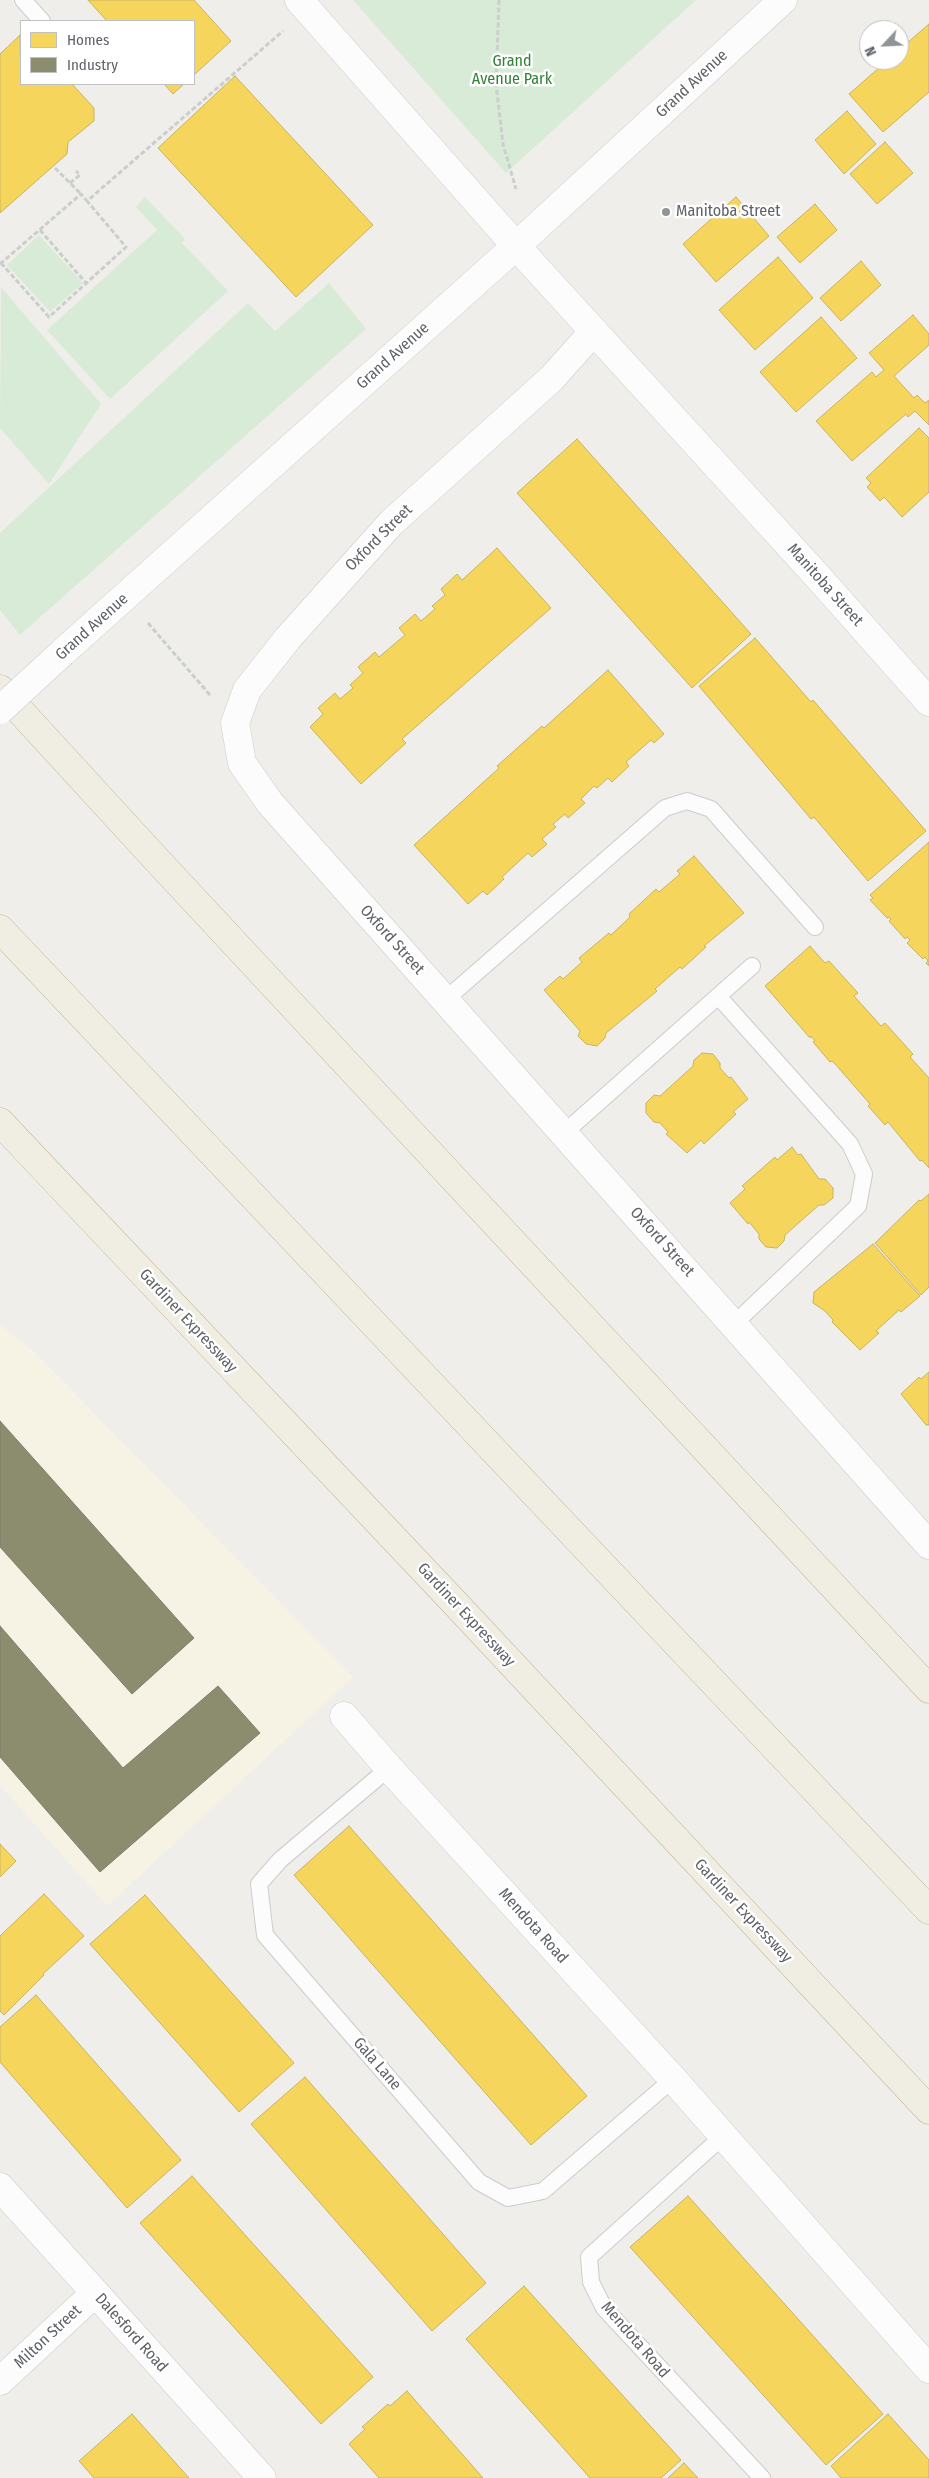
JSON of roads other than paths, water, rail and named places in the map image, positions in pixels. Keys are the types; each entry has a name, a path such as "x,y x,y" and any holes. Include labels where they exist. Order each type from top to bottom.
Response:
{"highway":[{"path":"0,689 156,859 929,1688"},
{"path":"0,930 929,1910"},
{"name":"Gardiner Expressway","path":"0,1122 453,1601 929,2110"}],"street":[{"name":"Grand Avenue","path":"0,710 516,246 783,0"},
{"name":"Manitoba Street","path":"304,5 516,246 929,702"},
{"name":"Oxford Street","path":"594,331 551,378 391,523 337,581 247,690 235,724 242,763 270,803 929,1545"},
{"name":"Mendota Road","path":"344,1716 389,1768 673,2079 722,2137 929,2369"},
{"name":"Dalesford Road","path":"0,2187 262,2478"},
{"name":"Milton Street","path":"0,2381 95,2293"}],"lane":[{"path":"23,0 41,20"},
{"path":"445,1000 665,808 687,801 711,809 816,927"},
{"path":"564,1132 752,966"},
{"path":"718,996 850,1144 864,1174 858,1206 734,1324"},
{"name":"Gala Lane","path":"389,1768 280,1860 260,1884 265,1935 479,2182 508,2198 543,2191 673,2079"},
{"name":"Mendota Road","path":"722,2137 589,2257 592,2282 604,2308 762,2478"}],"place":[{"name":"Manitoba Street","path":"666,212"}],"park label":[{"name":"Grand Avenue Park","path":"512,71"}]}
